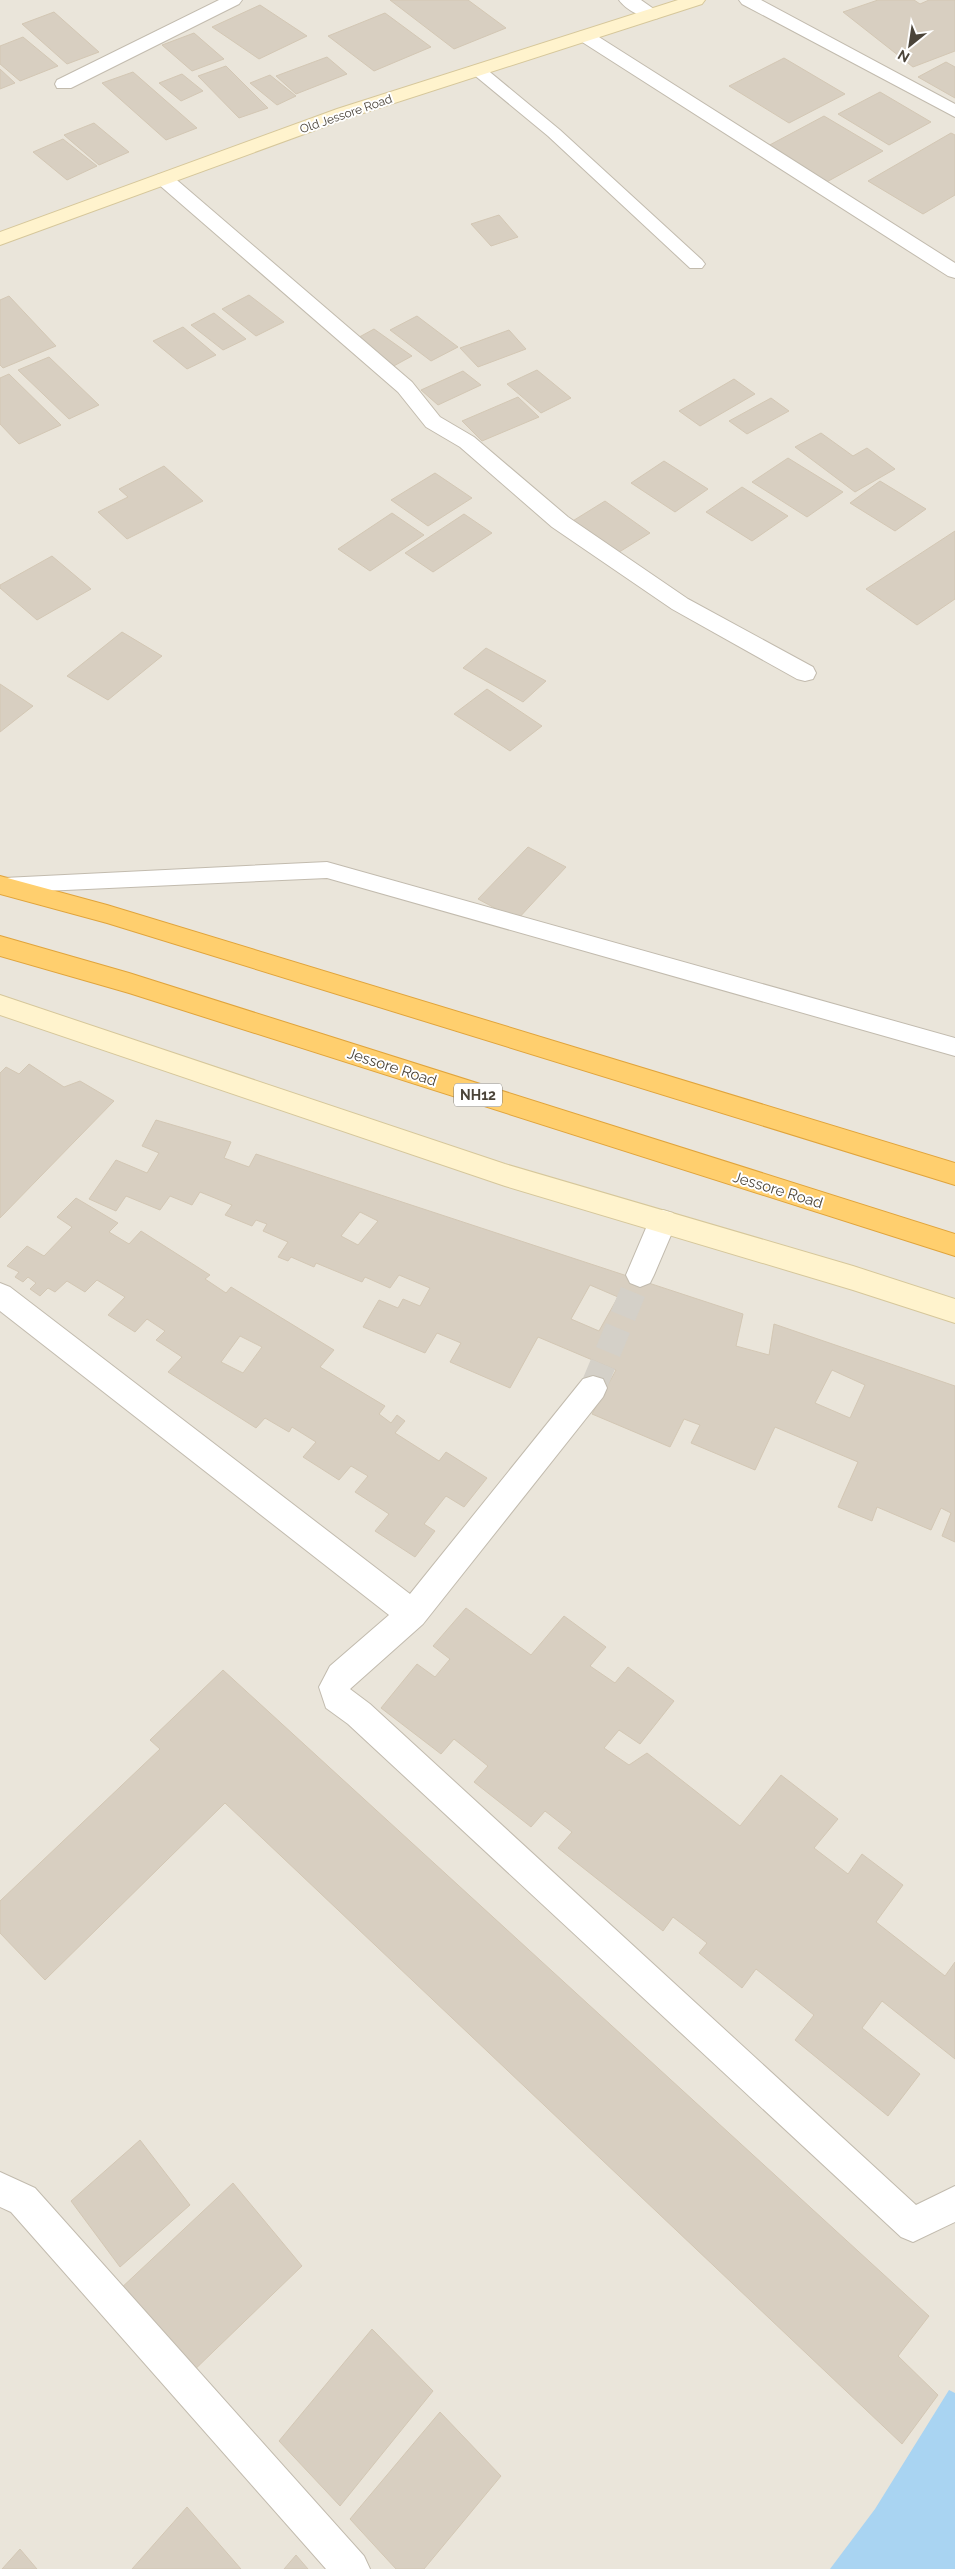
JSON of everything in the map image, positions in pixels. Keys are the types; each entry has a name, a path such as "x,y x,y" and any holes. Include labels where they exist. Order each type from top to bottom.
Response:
{"highway":[{"path":"2,885 107,914 955,1174"},
{"name":"Jessore Road","path":"0,946 129,983 955,1245"}],"street":[{"path":"64,84 233,0"},
{"path":"628,0 652,14"},
{"name":"Old Jessore Road","path":"0,239 344,113 696,0"},
{"path":"748,0 955,111"},
{"path":"584,36 955,272"},
{"path":"164,179 405,387 433,422 467,442 560,522 680,604 806,673"},
{"path":"0,1005 496,1172 955,1310"},
{"path":"640,1275 663,1221"},
{"path":"0,1294 412,1614"},
{"path":"593,1388 412,1614 341,1676 334,1687 338,1698 359,1714 913,2225 955,2203"},
{"path":"0,2189 23,2200 351,2569"}],"lane":[{"path":"479,71 554,133 696,264"},
{"path":"2,885 327,870 955,1047"}],"shaded area":[{"path":"0,0 955,0 955,2569 0,2569"}],"water":[{"path":"949,2390 955,2393 955,2569 830,2569 875,2509"}],"building":[{"path":"390,0 468,0 506,28 454,49"},
{"path":"878,0 914,0 920,4 929,0 955,0 955,51 913,67 843,12"},
{"path":"260,5 307,36 259,59 212,27"},
{"path":"54,12 99,52 67,64 22,24"},
{"path":"385,13 431,47 374,71 328,36"},
{"path":"194,33 224,59 192,71 162,45"},
{"path":"23,37 58,66 20,81 0,64 0,46"},
{"path":"327,57 347,74 296,94 276,76"},
{"path":"784,58 845,94 789,123 729,86"},
{"path":"946,62 955,67 955,98 918,77"},
{"path":"226,66 268,108 239,118 198,76"},
{"path":"0,69 15,83 0,89"},
{"path":"133,72 197,128 166,140 102,83"},
{"path":"182,74 203,91 181,101 159,83"},
{"path":"270,75 296,96 277,105 250,83"},
{"path":"880,92 931,122 889,145 838,114"},
{"path":"824,116 883,151 823,184 764,148"},
{"path":"94,123 129,152 99,165 64,135"},
{"path":"951,133 955,135 955,195 923,214 868,181"},
{"path":"63,139 97,166 67,180 33,152"},
{"path":"499,215 518,237 491,246 471,224"},
{"path":"249,295 284,322 256,336 222,309"},
{"path":"9,296 56,346 3,368 0,365 0,300"},
{"path":"214,313 246,339 223,350 191,325"},
{"path":"417,316 458,347 431,361 390,330"},
{"path":"183,327 216,355 187,369 153,341"},
{"path":"374,329 412,356 390,368 352,341"},
{"path":"509,330 526,349 478,367 460,348"},
{"path":"49,357 99,405 69,419 18,370"},
{"path":"537,370 571,398 541,413 507,384"},
{"path":"463,371 481,385 438,405 421,390"},
{"path":"9,374 61,425 19,444 0,424 0,378"},
{"path":"734,379 755,394 700,426 679,411"},
{"path":"518,397 539,417 482,441 462,421"},
{"path":"771,398 789,411 747,434 729,421"},
{"path":"821,433 853,456 867,448 895,469 855,492 795,447"},
{"path":"788,458 843,492 807,517 752,482"},
{"path":"664,461 708,489 675,512 631,483"},
{"path":"164,466 203,501 127,539 98,512 128,497 119,489"},
{"path":"435,473 472,498 428,526 391,500"},
{"path":"880,481 926,509 895,531 850,503"},
{"path":"742,487 788,516 752,541 706,512"},
{"path":"605,501 650,533 616,554 571,522"},
{"path":"392,513 424,535 370,571 338,549"},
{"path":"464,514 492,533 433,572 405,553"},
{"path":"955,531 955,599 917,625 866,589"},
{"path":"52,556 91,589 37,620 0,588 0,585"},
{"path":"122,632 162,656 108,700 67,676"},
{"path":"486,648 546,681 523,702 463,668"},
{"path":"0,684 33,706 0,732"},
{"path":"487,689 542,726 510,751 454,714"},
{"path":"528,847 566,867 517,920 478,899"},
{"path":"29,1064 64,1087 80,1081 114,1101 0,1218 0,1073 6,1067 19,1074"},
{"path":"156,1120 231,1142 224,1158 249,1167 256,1154 743,1314 736,1346 769,1355 774,1324 955,1386 955,1542 942,1536 951,1513 941,1508 931,1530 877,1507 872,1521 838,1507 858,1462 775,1427 755,1470 691,1443 700,1425 684,1419 670,1447 592,1414 616,1370 538,1337 510,1388 450,1362 461,1343 437,1333 425,1353 363,1327 379,1300 398,1308 403,1299 420,1306 430,1288 399,1275 390,1288 365,1277 362,1282 316,1263 314,1267 291,1257 288,1261 278,1257 288,1242 263,1231 267,1224 256,1220 252,1226 225,1215 232,1205 200,1192 192,1205 170,1196 160,1210 126,1196 116,1211 89,1199 116,1160 147,1173 159,1153 142,1146","holes":["360,1212 378,1221 358,1245 341,1236","590,1285 618,1297 599,1331 571,1319","832,1370 865,1385 850,1418 815,1403"]},
{"path":"76,1198 118,1223 109,1232 129,1244 141,1231 210,1275 205,1279 226,1293 231,1287 334,1350 320,1367 385,1406 379,1414 391,1423 397,1415 405,1421 395,1433 439,1461 446,1452 487,1478 464,1507 446,1496 424,1524 435,1531 415,1557 375,1531 389,1514 355,1492 368,1476 351,1466 339,1480 303,1457 316,1442 292,1427 289,1432 265,1418 256,1428 168,1372 182,1357 156,1340 165,1331 147,1319 135,1332 108,1315 125,1297 97,1280 85,1292 67,1281 55,1292 48,1288 40,1296 30,1289 36,1283 28,1277 23,1282 15,1277 19,1272 7,1266 27,1246 44,1256 72,1227 57,1217","holes":["240,1336 262,1347 243,1373 221,1362"]},
{"path":"466,1608 531,1655 564,1616 606,1647 590,1666 615,1683 628,1667 674,1701 640,1744 619,1730 604,1748 629,1765 647,1753 740,1826 781,1775 838,1819 814,1848 848,1874 862,1854 903,1885 876,1922 945,1976 955,1962 955,2059 882,2001 862,2028 920,2074 888,2116 795,2040 814,2015 756,1969 742,1988 699,1953 707,1943 673,1917 663,1931 558,1848 572,1832 545,1811 531,1827 474,1782 488,1766 454,1739 441,1754 381,1708 417,1664 435,1677 450,1659 433,1646"},
{"path":"223,1670 929,2316 898,2356 938,2395 902,2444 225,1803 45,1980 0,1933 0,1901 160,1749 150,1740"},
{"path":"140,2140 190,2205 120,2267 71,2201"},
{"path":"233,2183 302,2266 186,2378 118,2291"},
{"path":"372,2329 433,2391 340,2506 279,2441"},
{"path":"440,2412 501,2476 424,2569 396,2569 350,2519"},
{"path":"187,2507 241,2569 132,2569"},
{"path":"20,2549 37,2569 2,2569"},
{"path":"296,2555 308,2569 284,2569"}],"tunnel":[{"path":"593,1388 640,1275"}]}
